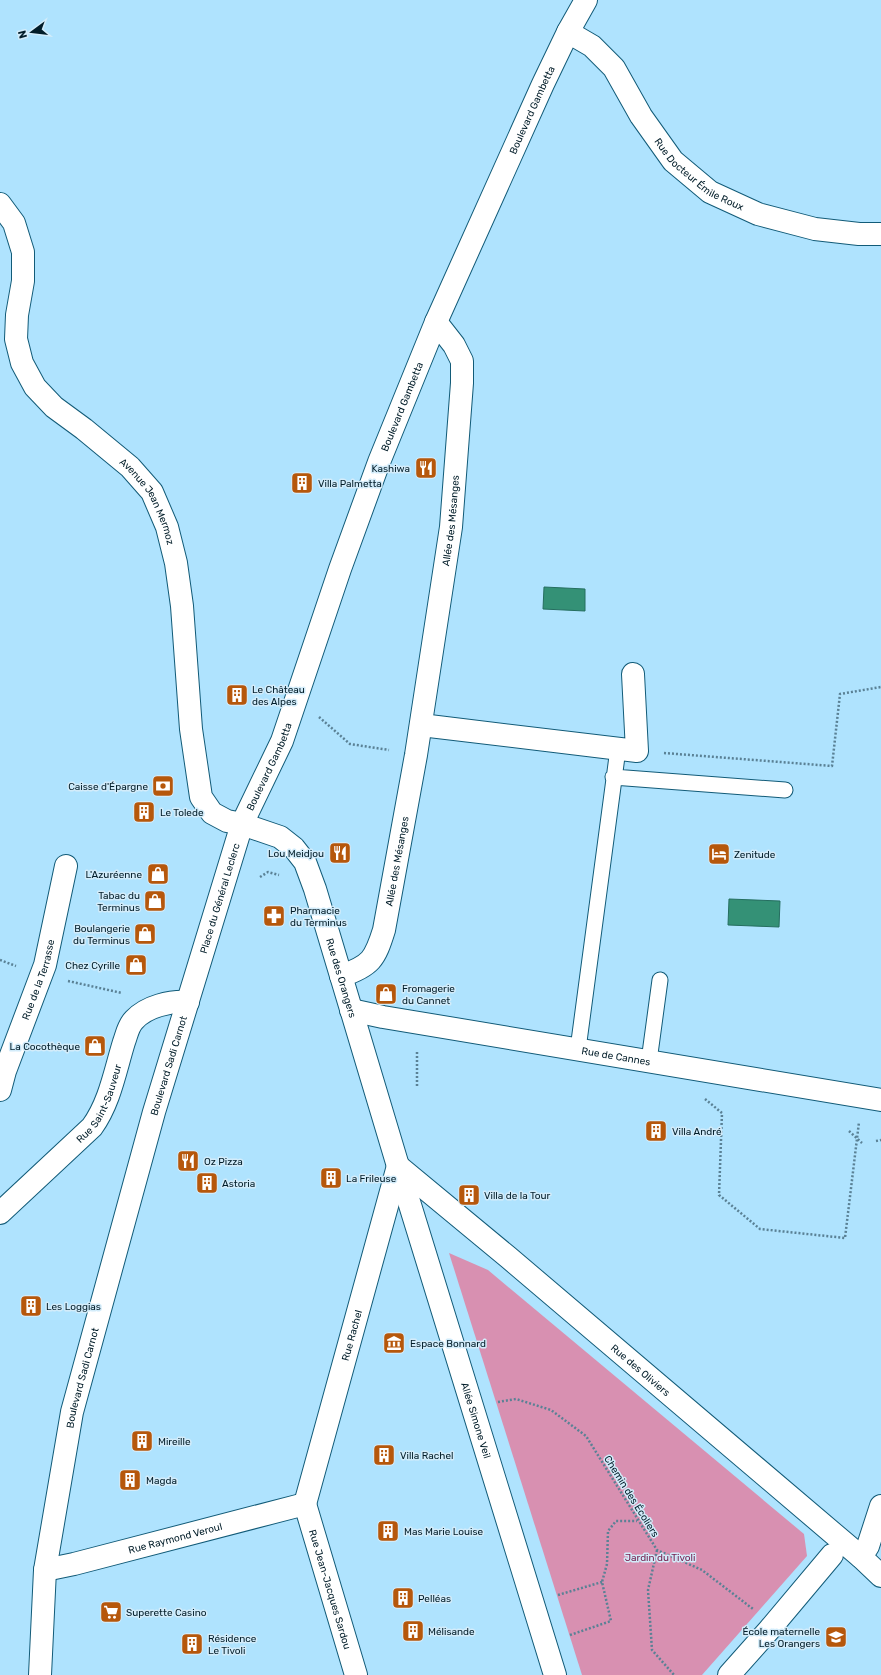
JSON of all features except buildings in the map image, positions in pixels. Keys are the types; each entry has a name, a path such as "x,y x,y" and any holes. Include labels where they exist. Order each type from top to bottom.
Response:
{"street":[{"name":"Boulevard Gambetta","path":"242,824 282,741 340,569 379,462 436,322 543,84 568,32 586,0"},
{"name":"Rue Docteur Émile Roux","path":"568,32 592,46 614,68 641,116 674,161 710,192 758,214 815,229 858,234 881,234"},
{"name":"Avenue Jean Mermoz","path":"0,204 14,223 23,252 23,281 17,316 16,339 22,363 36,387 54,407 84,429 130,467 152,492 168,527 176,563 182,606 191,729 201,797 212,813 227,821 242,824"},
{"name":"Allée des Mésanges","path":"341,976 365,966 378,951 384,930 392,894 421,725 451,528 462,382 462,361 454,345 436,322"},
{"path":"421,725 627,750 633,674"},
{"name":"Place du Général Leclerc","path":"197,973 242,824"},
{"name":"Rue des Orangers","path":"242,824 280,837 294,848 305,862 315,889 398,1166"},
{"name":"Rue de la Terrasse","path":"0,1090 5,1071 45,965 66,866"},
{"name":"Boulevard Sadi Carnot","path":"40,1675 45,1570 72,1412 154,1112 197,973"},
{"name":"Rue Saint-Sauveur","path":"0,1212 92,1127 100,1116 106,1102 127,1031 134,1020 142,1013 154,1007 166,1003 188,1002"},
{"name":"Rue de Cannes","path":"351,1010 383,1018 872,1098"},
{"name":"Allée Simone Veil","path":"398,1166 555,1675"},
{"name":"Rue Rachel","path":"305,1504 398,1166"},
{"name":"Rue des Oliviers","path":"398,1166 514,1262 861,1557 881,1576"},
{"name":"Rue Raymond Veroul","path":"45,1570 82,1562 305,1504"},
{"name":"Rue Jean-Jacques Sardou","path":"305,1504 356,1675"},
{"path":"861,1557 868,1546 881,1506"},
{"path":"729,1675 770,1630 832,1554"}],"lane":[{"path":"578,1049 613,777 627,750"},
{"path":"613,777 785,790"},
{"path":"649,1061 660,980"}],"path":[{"path":"627,750 832,766 840,694 881,687"},
{"path":"317,715 350,744 416,755"},
{"path":"260,877 268,872 280,875"},
{"path":"417,1086 418,1051"},
{"path":"700,1070 704,1098 722,1113 719,1195 760,1229 845,1238 872,1098"},
{"path":"849,1131 862,1143"},
{"path":"876,1141 881,1140"},
{"name":"Chemin des Écoliers","path":"471,1405 516,1399 551,1410 586,1436 657,1550 702,1570 750,1606 770,1630"},
{"path":"545,1643 611,1621 602,1582 607,1564 608,1531 616,1521 637,1520"},
{"path":"657,1550 648,1590 652,1650 674,1675"},
{"path":"533,1603 602,1582"}],"green space":[{"name":"Jardin du Tivoli","path":"449,1253 488,1270 804,1534 807,1556 702,1675 582,1675"}],"shaded area":[{"path":"544,587 585,589 585,611 543,609"},
{"path":"729,899 780,901 779,927 728,925"}],"place":[{"name":"Kashiwa","path":"426,468"},
{"name":"Villa Palmetta","path":"302,483"},
{"name":"Le Château des Alpes","path":"237,695"},
{"name":"Caisse d'Épargne","path":"163,786"},
{"name":"Le Tolede","path":"144,812"},
{"name":"Lou Meidjou","path":"340,853"},
{"name":"Zenitude","path":"719,854"},
{"name":"L'Azuréenne","path":"158,874"},
{"name":"Tabac du Terminus","path":"155,901"},
{"name":"Pharmacie du Terminus","path":"274,916"},
{"name":"Boulangerie du Terminus","path":"145,934"},
{"name":"Chez Cyrille","path":"136,965"},
{"name":"Fromagerie du Cannet","path":"386,994"},
{"name":"La Cocothèque","path":"95,1046"},
{"name":"Villa André","path":"656,1131"},
{"name":"Oz Pizza","path":"188,1161"},
{"name":"La Frileuse","path":"331,1178"},
{"name":"Astoria","path":"207,1183"},
{"name":"Villa de la Tour","path":"469,1195"},
{"name":"Les Loggias","path":"31,1306"},
{"name":"Espace Bonnard","path":"394,1343"},
{"name":"Mireille","path":"142,1441"},
{"name":"Villa Rachel","path":"384,1455"},
{"name":"Magda","path":"130,1480"},
{"name":"Mas Marie Louise","path":"388,1531"},
{"name":"Pelléas","path":"403,1598"},
{"name":"Superette Casino","path":"111,1612"},
{"name":"Mélisande","path":"413,1631"},
{"name":"École maternelle Les Orangers","path":"836,1637"},
{"name":"Résidence Le Tivoli","path":"192,1644"}]}
